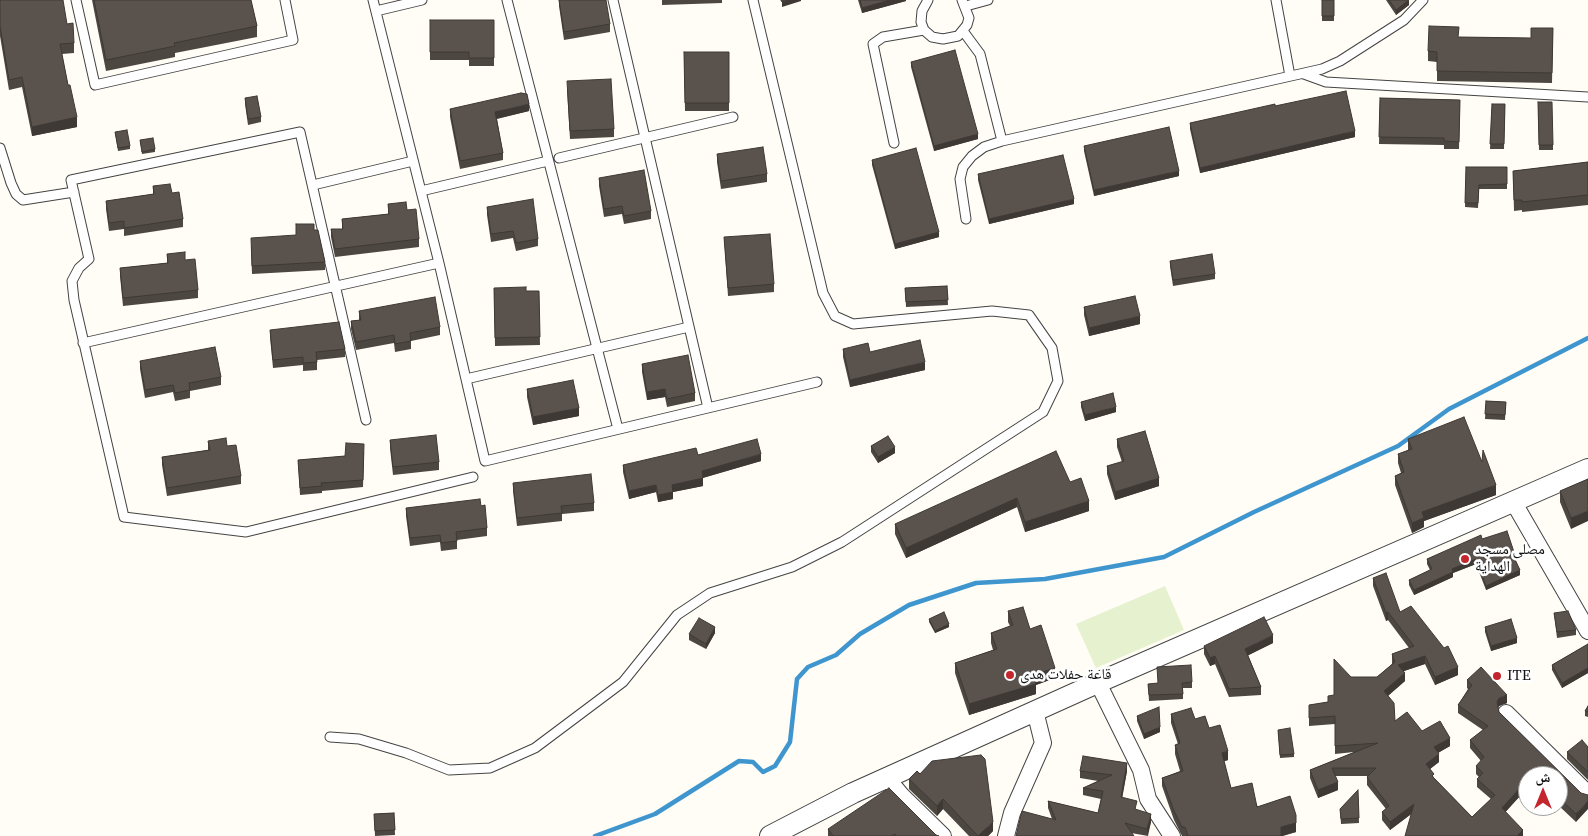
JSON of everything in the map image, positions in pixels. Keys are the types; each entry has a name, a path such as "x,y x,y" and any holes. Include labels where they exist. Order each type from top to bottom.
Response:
{"street":[{"path":"770,836 887,778 1035,711 1588,469"},
{"path":"1514,503 1588,631"},
{"path":"1098,683 1141,770 1148,799 1172,836"},
{"path":"1006,836 1012,813 1043,743 1035,711"},
{"path":"1506,713 1588,794"},
{"path":"887,778 902,796 943,836"}],"lane":[{"path":"76,0 95,85 293,40 285,0"},
{"path":"373,0 439,263 485,461 817,382"},
{"path":"376,11 422,0"},
{"path":"507,0 548,161 599,348 618,429"},
{"path":"613,0 708,408"},
{"path":"330,737 359,739 406,752 449,770 490,768 535,748 624,682 677,615 710,594 792,566 842,542 1043,412 1058,380 1052,348 1030,315 992,311 854,324 835,316 823,293 753,0"},
{"path":"919,0 922,11 921,22 924,30 932,37 943,39 950,39 963,32 969,18 964,3 988,0"},
{"path":"922,11 928,0"},
{"path":"1276,0 1290,76"},
{"path":"966,219 960,179 963,167 972,156 984,147 1002,141 1304,74 1340,61 1404,20 1423,0"},
{"path":"894,143 873,44 883,37 924,30"},
{"path":"963,32 980,54 1002,141"},
{"path":"1304,74 1326,82 1588,97"},
{"path":"559,158 733,117"},
{"path":"366,420 300,132 71,180 89,259 78,268 72,280 83,343 124,517 246,532 473,477"},
{"path":"0,148 11,183 16,194 23,200 74,192"},
{"path":"313,185 413,160"},
{"path":"421,191 548,161"},
{"path":"83,343 439,263"},
{"path":"466,379 689,327"}],"green space":[{"path":"1165,586 1184,630 1096,668 1076,624"}],"building":[{"path":"0,0 63,0 67,24 73,23 74,43 60,44 68,85 70,85 77,117 32,127 22,77 9,80 0,26"},
{"path":"94,0 251,0 257,26 174,43 175,46 106,60"},
{"path":"559,0 606,0 610,24 564,32"},
{"path":"860,0 890,0 862,8"},
{"path":"1322,0 1334,0 1334,16 1322,16"},
{"path":"1389,0 1409,0 1396,10"},
{"path":"430,20 494,20 494,58 469,58 469,52 430,52"},
{"path":"1429,26 1459,27 1458,37 1531,38 1531,28 1553,28 1552,73 1437,71 1437,52 1428,51"},
{"path":"955,50 978,134 934,146 911,62"},
{"path":"684,52 729,52 729,103 685,103"},
{"path":"611,79 614,129 570,131 567,81"},
{"path":"1346,91 1355,131 1200,168 1190,123 1275,104 1275,106"},
{"path":"521,93 527,94 529,104 495,112 503,153 460,161 450,109"},
{"path":"257,96 261,117 248,119 245,98"},
{"path":"1380,98 1460,100 1459,142 1444,141 1444,138 1379,137"},
{"path":"1538,102 1552,102 1553,145 1539,145"},
{"path":"1492,104 1505,104 1504,144 1490,144"},
{"path":"1169,127 1179,171 1094,190 1084,146"},
{"path":"127,130 130,146 118,148 115,132"},
{"path":"153,138 155,149 142,152 140,140"},
{"path":"763,147 767,174 721,181 717,154"},
{"path":"916,148 939,232 895,244 872,160"},
{"path":"1063,155 1074,199 989,219 978,174"},
{"path":"1588,162 1588,195 1522,202 1522,200 1514,200 1513,171"},
{"path":"1466,167 1507,167 1507,184 1479,185 1478,203 1465,203"},
{"path":"644,170 651,211 624,216 622,206 604,209 599,178"},
{"path":"170,184 172,193 179,192 183,219 124,228 124,221 109,223 106,201 154,194 153,186"},
{"path":"533,199 538,239 516,243 513,231 491,234 487,207"},
{"path":"406,202 407,210 416,209 419,239 335,249 331,229 343,229 342,219 389,214 388,204"},
{"path":"296,224 314,224 314,230 318,230 325,262 252,266 251,238 296,235"},
{"path":"770,234 774,284 728,288 724,237"},
{"path":"185,252 185,260 195,259 198,290 123,298 120,268 168,263 167,254"},
{"path":"1212,254 1215,274 1173,280 1170,261"},
{"path":"947,286 948,300 906,302 905,288"},
{"path":"526,287 526,291 539,291 540,337 495,338 494,288"},
{"path":"1135,296 1140,316 1089,328 1084,307"},
{"path":"435,297 440,327 410,333 411,341 395,344 394,335 356,342 351,321 361,320 359,311"},
{"path":"339,322 345,349 316,352 317,362 303,363 303,357 273,360 270,330"},
{"path":"920,340 925,362 850,380 843,349 868,343 870,352"},
{"path":"215,347 221,377 189,383 190,390 175,393 173,385 145,390 140,361"},
{"path":"688,355 695,393 667,399 665,389 647,392 642,364"},
{"path":"573,380 579,408 533,417 527,389"},
{"path":"1113,393 1116,407 1085,415 1081,402"},
{"path":"1486,401 1506,402 1505,415 1485,414"},
{"path":"1464,417 1482,462 1483,450 1496,485 1422,512 1424,518 1412,523 1395,476 1404,472 1398,454 1412,449 1408,439"},
{"path":"1145,431 1159,478 1115,492 1107,466 1124,461 1117,439"},
{"path":"436,435 439,462 393,467 390,440"},
{"path":"888,436 895,447 878,457 871,446"},
{"path":"226,438 227,446 236,445 241,476 167,488 162,457 210,450 208,441"},
{"path":"757,439 761,454 702,471 703,478 672,485 673,492 658,495 656,485 629,491 623,465 696,448 698,455"},
{"path":"346,443 364,444 363,480 321,483 322,486 300,488 298,460 345,456"},
{"path":"1056,451 1070,482 1081,478 1089,501 1025,522 1017,498 906,548 895,524"},
{"path":"591,474 594,503 561,506 562,513 517,518 513,483"},
{"path":"1588,479 1588,511 1571,518 1560,491"},
{"path":"480,499 481,506 485,505 487,528 456,532 457,541 441,543 440,535 410,538 406,508"},
{"path":"1507,531 1514,552 1512,553 1520,570 1486,586 1476,559 1452,569 1453,572 1414,590 1409,580 1432,569 1427,559 1481,535 1482,539"},
{"path":"1386,573 1400,612 1411,606 1444,648 1448,646 1458,667 1435,677 1425,656 1398,665 1405,673 1384,691 1394,703 1395,721 1407,712 1422,731 1440,721 1450,738 1434,747 1439,754 1426,764 1434,774 1432,776 1472,817 1495,795 1477,779 1483,773 1476,766 1484,757 1470,740 1488,726 1458,705 1472,685 1467,680 1481,667 1507,695 1499,698 1497,702 1499,712 1554,766 1518,766 1518,790 1502,808 1523,830 1517,836 1405,836 1414,804 1390,822 1382,812 1389,806 1367,777 1376,768 1332,768 1338,782 1318,790 1310,770 1378,743 1335,746 1335,716 1309,718 1309,705 1328,702 1328,696 1334,695 1334,659 1351,677 1377,677 1395,662 1392,654 1414,646 1388,612 1386,613 1373,578"},
{"path":"1023,607 1030,629 1041,625 1055,668 1033,675 1036,684 969,704 955,663 997,649 991,633 1013,625 1008,611"},
{"path":"1568,611 1576,630 1557,632 1554,613"},
{"path":"944,612 949,624 935,631 929,619"},
{"path":"1264,617 1273,635 1245,649 1261,687 1229,689 1215,656 1210,658 1204,646"},
{"path":"699,618 715,627 706,644 689,634"},
{"path":"1511,619 1517,638 1491,646 1485,627"},
{"path":"1588,644 1588,668 1562,683 1552,665"},
{"path":"1191,665 1192,682 1182,683 1183,694 1149,695 1148,684 1158,683 1157,667"},
{"path":"1159,707 1160,727 1144,734 1137,716"},
{"path":"1191,708 1195,719 1205,716 1209,728 1220,725 1228,751 1222,753 1231,788 1252,783 1257,807 1290,796 1296,815 1296,823 1281,827 1281,836 1188,836 1185,827 1182,827 1174,811 1162,778 1183,771 1175,745 1180,743 1171,714"},
{"path":"1290,728 1294,754 1280,755 1278,730"},
{"path":"1582,740 1588,747 1588,772 1567,752"},
{"path":"981,755 985,759 993,822 978,836 943,799 937,806 909,779 917,771 920,774 932,761"},
{"path":"1083,756 1127,763 1121,797 1137,801 1135,809 1151,814 1147,829 1125,823 1134,836 1016,836 1022,811 1056,820 1048,801 1098,813 1103,791 1083,788 1112,775 1080,771"},
{"path":"1568,780 1581,793 1588,795 1588,801 1576,814 1568,806"},
{"path":"889,788 939,836 896,836 895,834 891,836 833,836 828,829"},
{"path":"1358,790 1359,818 1341,819 1340,809"},
{"path":"394,813 395,830 375,831 374,814"}],"waterway":[{"path":"595,836 655,814 739,761 753,762 763,772 775,766 790,742 797,679 808,667 836,655 860,634 909,605 976,583 1045,579 1164,557 1254,512 1398,446 1449,409 1588,338"}],"place":[{"name":"مصلى مسجد الهداية","path":"1465,559"},
{"name":"قاعة حفلات هدى","path":"1010,675"},
{"name":"ITE","path":"1497,676"}]}
